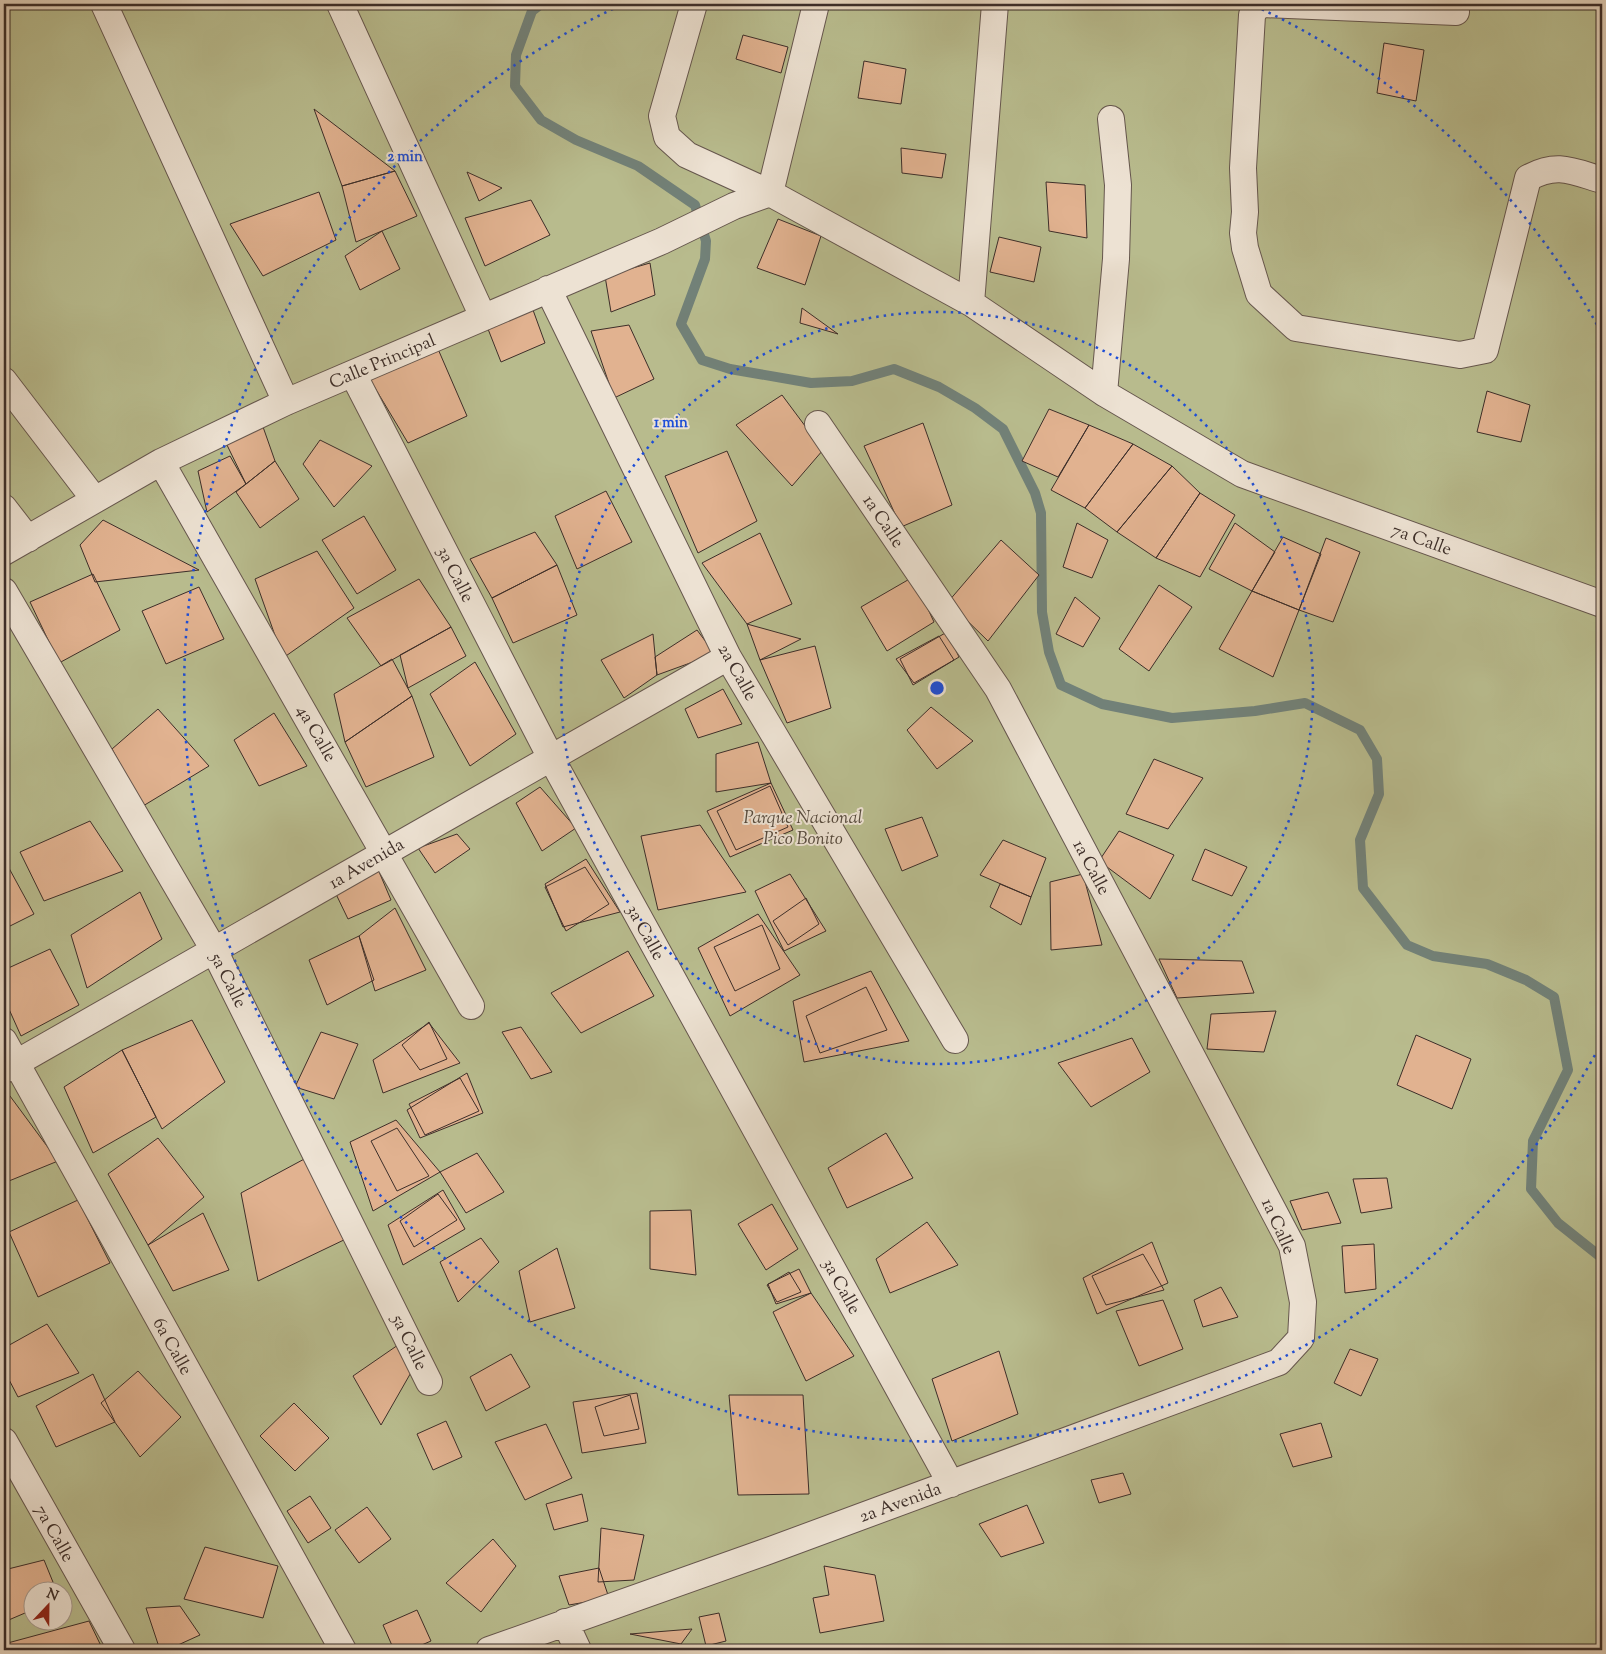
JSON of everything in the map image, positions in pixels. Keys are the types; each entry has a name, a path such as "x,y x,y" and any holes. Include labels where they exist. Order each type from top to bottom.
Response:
{"street":[{"path":"104,4 286,402"},
{"path":"340,4 483,317"},
{"name":"7a Calle","path":"694,4 662,116 667,137 686,155 770,193 970,303 1104,393 1242,474 1602,604"},
{"path":"770,193 816,4"},
{"path":"970,303 995,4"},
{"path":"1456,12 1263,4 1256,8 1252,15 1243,168 1245,212 1243,233 1245,248 1258,294 1296,328 1460,355 1485,350 1528,178 1544,170 1563,168 1602,180"},
{"path":"1104,393 1116,259 1118,185 1111,119"},
{"name":"Calle Principal","path":"4,552 161,462 286,402 662,241 734,206 770,193"},
{"name":"2a Calle","path":"548,289 728,657 955,1040"},
{"name":"3a Calle","path":"352,374 550,758 952,1484"},
{"path":"4,380 95,500"},
{"name":"1a Calle","path":"818,424 998,689 1292,1246 1303,1302 1301,1338"},
{"name":"4a Calle","path":"161,462 385,852 471,1006"},
{"path":"4,508 28,539"},
{"name":"5a Calle","path":"4,591 214,950 429,1382"},
{"name":"1a Avenida","path":"8,1058 214,950 728,657"},
{"name":"6a Calle","path":"8,1058 343,1650"},
{"name":"2a Avenida","path":"489,1650 952,1484 1280,1362 1301,1338"},
{"name":"7a Calle","path":"4,1441 122,1650"},
{"path":"565,1622 578,1650"}],"green space":[{"name":"Parque Nacional Pico Bonito","path":"4,4 1602,4 1602,1650 4,1650"}],"building":[{"path":"743,35 788,47 781,73 736,59"},
{"path":"1384,43 1424,50 1416,101 1377,93"},
{"path":"864,61 906,69 901,104 858,98"},
{"path":"314,109 395,171 342,186"},
{"path":"901,148 946,154 942,178 902,173"},
{"path":"395,171 417,216 356,242 342,186"},
{"path":"467,172 502,188 479,201"},
{"path":"1046,182 1085,185 1087,238 1049,231"},
{"path":"319,192 336,240 263,276 230,224"},
{"path":"531,200 550,235 485,266 465,218"},
{"path":"778,219 821,236 805,285 757,268"},
{"path":"382,231 400,269 360,290 345,256"},
{"path":"999,237 1041,247 1034,282 990,272"},
{"path":"650,263 655,295 611,312 605,276"},
{"path":"802,308 838,334 800,323"},
{"path":"533,310 545,343 501,362 488,329"},
{"path":"629,325 654,379 614,398 591,331"},
{"path":"438,349 467,416 408,443 369,378"},
{"path":"1487,391 1530,405 1521,442 1477,432"},
{"path":"782,395 823,450 792,486 736,425"},
{"path":"1049,409 1089,425 1058,477 1022,461"},
{"path":"923,423 952,505 901,527 864,446"},
{"path":"262,424 275,461 246,484 226,443"},
{"path":"1089,425 1133,444 1085,508 1051,490"},
{"path":"320,440 372,466 334,507 303,464"},
{"path":"1133,444 1172,466 1117,532 1085,508"},
{"path":"727,451 757,521 698,553 665,476"},
{"path":"230,456 246,484 207,512 198,471"},
{"path":"275,461 299,499 260,528 236,492"},
{"path":"1172,466 1200,493 1156,558 1117,532"},
{"path":"606,491 632,542 577,569 555,516"},
{"path":"1200,493 1235,515 1200,577 1156,558"},
{"path":"364,516 396,570 357,594 322,540"},
{"path":"103,520 199,570 95,582 80,545"},
{"path":"1077,523 1108,540 1092,578 1063,567"},
{"path":"1235,523 1275,552 1252,591 1209,569"},
{"path":"535,532 557,565 492,598 470,559"},
{"path":"760,533 792,604 747,624 702,563"},
{"path":"1283,537 1321,554 1299,610 1252,591"},
{"path":"1326,538 1360,552 1333,622 1299,610"},
{"path":"1001,540 1039,575 988,641 948,602"},
{"path":"317,551 354,608 283,658 255,579"},
{"path":"557,565 577,615 513,643 492,598"},
{"path":"93,574 120,630 59,663 30,602"},
{"path":"913,577 934,622 887,651 861,607"},
{"path":"419,579 451,627 381,666 347,618"},
{"path":"1159,585 1192,607 1149,671 1119,649"},
{"path":"199,587 224,639 166,664 142,611"},
{"path":"1252,591 1299,610 1273,677 1219,649"},
{"path":"1075,597 1100,618 1083,647 1056,634"},
{"path":"747,624 801,639 760,660"},
{"path":"451,627 466,656 408,688 400,655"},
{"path":"697,630 715,654 657,675 655,657"},
{"path":"947,632 959,657 913,685 900,659"},
{"path":"653,634 657,675 624,698 601,660"},
{"path":"939,636 954,660 914,683 896,659"},
{"path":"815,646 831,708 787,723 760,660"},
{"path":"392,659 412,696 345,742 334,694"},
{"path":"475,662 516,734 470,766 430,694"},
{"path":"723,689 742,724 698,738 685,709"},
{"path":"412,696 434,757 366,787 345,742"},
{"path":"931,707 973,741 937,769 907,730"},
{"path":"158,709 209,766 143,806 112,749"},
{"path":"274,713 307,766 259,786 234,740"},
{"path":"758,742 771,783 716,792 716,754"},
{"path":"1154,759 1203,778 1168,829 1126,814"},
{"path":"771,783 793,830 730,857 707,811"},
{"path":"770,786 788,827 736,850 717,811"},
{"path":"540,787 576,828 542,851 516,803"},
{"path":"922,817 938,856 902,871 885,829"},
{"path":"90,821 123,871 44,901 20,852"},
{"path":"700,825 746,892 658,910 641,836"},
{"path":"1119,831 1174,855 1150,899 1099,861"},
{"path":"457,834 470,849 435,873 418,848"},
{"path":"1003,840 1046,858 1031,897 980,875"},
{"path":"1205,849 1247,867 1232,896 1192,880"},
{"path":"4,859 34,914 4,929"},
{"path":"586,859 620,912 563,927 545,884"},
{"path":"377,867 391,900 348,919 335,892"},
{"path":"585,867 609,904 566,931 545,887"},
{"path":"790,874 826,931 784,951 755,891"},
{"path":"1083,874 1102,945 1051,950 1050,882"},
{"path":"1000,884 1031,897 1021,925 990,907"},
{"path":"140,892 162,939 87,988 71,935"},
{"path":"806,898 819,924 788,945 773,921"},
{"path":"395,908 426,970 375,991 359,936"},
{"path":"758,914 800,975 730,1016 698,948"},
{"path":"762,925 780,969 735,991 714,947"},
{"path":"359,936 374,980 327,1005 309,960"},
{"path":"50,949 79,1005 21,1036 4,998 4,970"},
{"path":"628,951 654,996 581,1033 551,993"},
{"path":"1159,959 1242,961 1254,993 1177,998"},
{"path":"871,971 909,1041 804,1062 793,1001"},
{"path":"866,987 887,1030 820,1053 806,1016"},
{"path":"1276,1011 1264,1052 1207,1049 1211,1014"},
{"path":"192,1020 225,1082 162,1129 122,1050"},
{"path":"429,1022 447,1059 420,1070 402,1045"},
{"path":"429,1023 460,1063 383,1093 373,1060"},
{"path":"521,1027 552,1072 531,1079 502,1032"},
{"path":"321,1032 358,1044 334,1099 295,1087"},
{"path":"1416,1035 1471,1059 1452,1109 1397,1085"},
{"path":"1132,1038 1150,1072 1091,1107 1058,1063"},
{"path":"122,1050 156,1117 93,1153 64,1087"},
{"path":"467,1073 483,1113 420,1138 407,1110"},
{"path":"460,1078 479,1111 425,1135 409,1104"},
{"path":"7,1092 58,1161 4,1183 4,1094"},
{"path":"396,1120 440,1172 373,1211 350,1142"},
{"path":"397,1128 429,1176 397,1191 371,1141"},
{"path":"886,1133 913,1178 847,1208 828,1168"},
{"path":"158,1138 204,1197 148,1245 108,1174"},
{"path":"477,1153 504,1192 466,1213 440,1172"},
{"path":"308,1157 348,1238 258,1281 241,1193"},
{"path":"1387,1178 1392,1208 1361,1213 1353,1179"},
{"path":"443,1190 465,1229 403,1265 388,1225"},
{"path":"1328,1192 1341,1223 1302,1230 1290,1201"},
{"path":"438,1194 457,1220 414,1247 400,1221"},
{"path":"78,1200 110,1263 38,1297 9,1232"},
{"path":"772,1204 798,1249 766,1270 738,1224"},
{"path":"691,1210 696,1275 650,1269 650,1211"},
{"path":"203,1213 229,1270 173,1291 148,1245"},
{"path":"927,1222 958,1265 890,1293 876,1259"},
{"path":"481,1238 499,1262 458,1302 440,1262"},
{"path":"1152,1242 1168,1283 1097,1314 1083,1278"},
{"path":"1374,1244 1376,1289 1345,1293 1342,1246"},
{"path":"557,1248 575,1308 530,1322 519,1271"},
{"path":"1143,1254 1164,1290 1106,1305 1092,1276"},
{"path":"799,1269 811,1293 776,1304 768,1284"},
{"path":"789,1272 801,1292 777,1302 767,1285"},
{"path":"1221,1287 1238,1317 1203,1327 1194,1300"},
{"path":"811,1293 854,1356 806,1381 773,1312"},
{"path":"1163,1300 1183,1349 1139,1366 1116,1311"},
{"path":"47,1324 79,1373 18,1397 4,1370 4,1348"},
{"path":"398,1345 413,1369 381,1425 353,1376"},
{"path":"1350,1349 1378,1359 1361,1396 1334,1383"},
{"path":"999,1351 1018,1414 952,1441 932,1379"},
{"path":"511,1354 530,1387 486,1411 470,1377"},
{"path":"138,1371 181,1417 140,1457 101,1403"},
{"path":"93,1374 115,1422 56,1447 36,1406"},
{"path":"637,1393 646,1443 582,1453 573,1402"},
{"path":"630,1395 639,1429 604,1436 595,1407"},
{"path":"729,1395 803,1395 809,1494 738,1495"},
{"path":"294,1403 329,1438 295,1471 260,1436"},
{"path":"446,1421 462,1457 433,1470 417,1434"},
{"path":"1321,1423 1332,1457 1293,1467 1280,1434"},
{"path":"546,1424 572,1478 525,1500 495,1442"},
{"path":"1123,1473 1131,1494 1099,1503 1091,1480"},
{"path":"582,1494 588,1521 554,1530 546,1504"},
{"path":"310,1496 331,1528 308,1543 287,1511"},
{"path":"1027,1505 1044,1543 1001,1557 979,1524"},
{"path":"367,1507 391,1539 359,1563 335,1530"},
{"path":"601,1528 644,1535 634,1580 598,1582"},
{"path":"493,1539 516,1566 481,1612 446,1583"},
{"path":"205,1547 278,1566 263,1618 184,1599"},
{"path":"44,1560 53,1582 22,1582 22,1614 4,1622 4,1570"},
{"path":"824,1566 875,1575 884,1621 820,1633 813,1598 829,1595"},
{"path":"599,1568 609,1598 569,1605 559,1576"},
{"path":"180,1606 200,1635 167,1650 160,1650 146,1608"},
{"path":"417,1610 431,1641 410,1650 394,1650 383,1625"},
{"path":"719,1613 726,1641 706,1646 699,1617"},
{"path":"89,1621 103,1650 4,1650 4,1644 48,1632 72,1632 72,1626"},
{"path":"692,1629 681,1644 630,1634"}],"waterway":[{"path":"541,4 532,11 516,55 515,86 541,120 576,140 638,166 695,205 706,241 705,259 681,324 702,360 730,369 811,383 852,381 894,369 939,387 975,408 1003,429 1035,493 1041,513 1042,612 1049,652 1061,685 1102,704 1172,718 1255,711 1305,703 1360,730 1377,759 1379,794 1360,840 1363,888 1407,945 1433,956 1487,964 1526,980 1554,997 1568,1070 1533,1141 1531,1189 1558,1223 1602,1258"}]}
